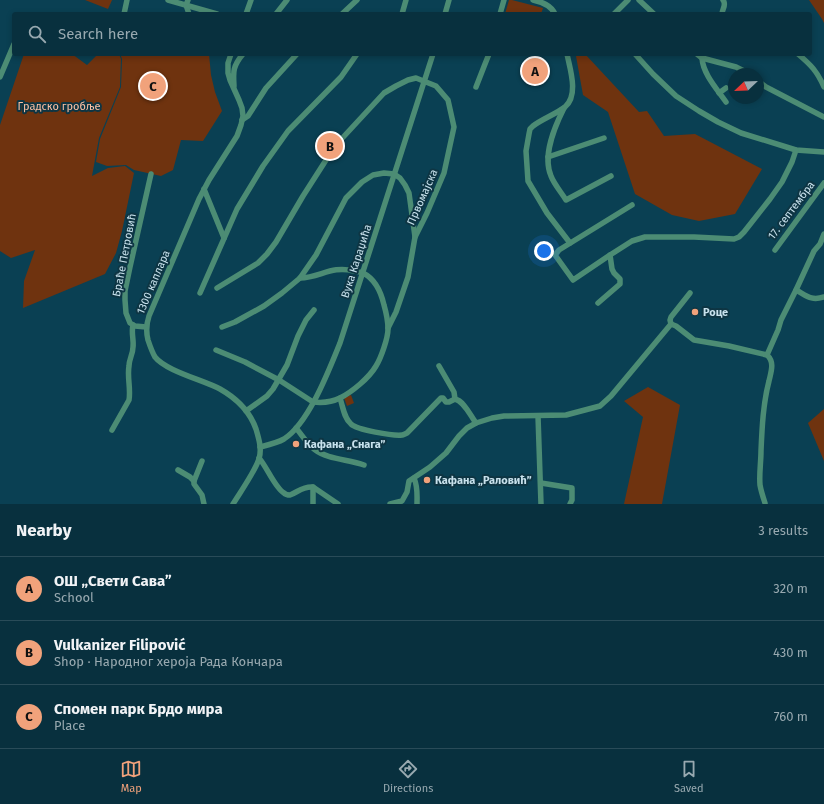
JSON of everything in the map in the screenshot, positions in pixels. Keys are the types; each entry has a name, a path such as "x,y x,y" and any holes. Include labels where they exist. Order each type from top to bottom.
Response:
{"street":[{"path":"124,12 127,0"},
{"path":"168,0 187,3 209,12"},
{"path":"247,12 251,0"},
{"path":"278,12 287,0"},
{"path":"344,12 357,0"},
{"path":"403,12 406,0"},
{"path":"446,12 449,0"},
{"path":"501,12 504,0"},
{"path":"532,0 547,5 554,12"},
{"path":"616,12 628,0"},
{"path":"639,0 652,12"},
{"path":"723,0 725,5 723,12"},
{"path":"0,77 12,49"},
{"path":"230,56 228,63 228,73 242,108 242,120"},
{"path":"234,89 234,67 242,56"},
{"path":"242,120 248,116 272,81 295,56"},
{"path":"200,293 237,208 263,166 288,131 341,77 356,56"},
{"name":"Вука Караџића","path":"260,447 282,440 296,428 313,402 328,372 340,343 432,56"},
{"path":"476,87 488,56"},
{"path":"567,56 573,88 569,102 557,122 551,142 548,157 551,176 566,200 611,176"},
{"path":"637,56 676,96 699,111 741,133 796,150 824,152"},
{"path":"700,56 706,71 726,102"},
{"path":"703,56 738,68"},
{"path":"800,56 813,67 824,87"},
{"path":"217,288 245,272 258,263 267,254 276,242 335,146 384,93 408,80 416,78 424,81"},
{"name":"Првомајска","path":"415,238 444,173 454,127 448,100 436,86 424,81"},
{"path":"764,86 824,117"},
{"path":"719,93 726,88"},
{"path":"565,107 530,129 526,151 528,181 547,213 570,243"},
{"name":"1300 каплара","path":"242,120 237,136 204,189 151,312 146,327 150,348 156,358 169,368 221,389 232,397 246,411 254,425 259,440 259,458"},
{"path":"548,157 604,138"},
{"path":"632,205 559,250 555,255 573,280 632,241 645,237 734,239 739,237 761,211 782,182 796,150"},
{"path":"222,327 235,322 264,306 300,278 316,255 346,198 362,182 373,175 384,173 394,174 400,178 409,193 415,238 408,276 396,312 388,328"},
{"name":"Браће Петровић","path":"133,325 129,321 126,313 125,291 151,174"},
{"name":"17. септембра","path":"775,250 824,183"},
{"path":"204,189 224,238"},
{"path":"767,356 781,320 814,251 820,244 824,234"},
{"path":"598,303 620,284 620,279 612,269 610,255"},
{"path":"216,350 245,362 279,380 313,402 319,403 333,401 358,387 376,366 387,338 388,328 380,290 372,280 362,273 347,269 334,269 306,278 300,278"},
{"path":"796,290 811,298 816,299 824,297"},
{"path":"390,504 402,501 407,492 409,481 436,463 446,453 458,436 467,428 476,423 504,416 566,415 600,406 611,396 670,324 671,317 690,293"},
{"path":"246,411 267,396 279,380 306,320 314,310"},
{"path":"670,324 676,326 694,340 729,346 770,358 772,368 767,388 761,440 760,485 765,503"},
{"path":"133,325 136,327 146,327"},
{"name":"1300 каплара","path":"112,430 129,400 128,373 134,347 132,332 133,325"},
{"path":"439,366 454,392 455,399"},
{"path":"340,398 346,418 351,424 382,433 402,435 408,433 441,398 443,398 446,402 458,399 476,423"},
{"path":"538,416 541,504"},
{"path":"296,428 314,450 327,456 364,466"},
{"path":"233,504 259,458 266,466 283,493 290,495 303,488 313,488 338,504"},
{"path":"194,481 202,461"},
{"path":"178,470 194,481 194,484 202,494 204,504"},
{"path":"414,478 416,483 417,504"},
{"path":"541,483 572,488 572,500 570,504"},
{"path":"313,488 313,504"}],"green space":[{"path":"85,0 112,0 108,9"},
{"path":"509,0 543,8 542,12 506,12"},
{"path":"809,0 824,0 824,23 822,19"},
{"name":"Градско гробље","path":"23,56 75,56 87,65 96,56 120,56 120,87 99,138 92,176 108,168 125,166 134,173 116,253 105,274 23,308 24,281 35,250 11,258 0,251 0,125"},
{"path":"121,56 209,56 211,75 222,111 203,141 181,140 173,170 161,176 134,170 126,165 107,166 96,162 100,139 121,87"},
{"path":"576,56 587,56 639,112 647,111 664,136 695,134 762,169 735,214 699,221 672,215 635,194 608,112 583,95"},
{"path":"648,387 680,405 662,504 624,504 643,417 624,401"},
{"path":"351,395 354,403 347,406 344,398"},
{"path":"824,409 824,461 808,423"}],"place":[{"name":"ОШ „Свети Сава”","path":"535,71"},
{"name":"Спомен парк Брдо мира","path":"153,86"},
{"name":"Vulkanizer Filipović","path":"330,146"},
{"name":"Роце","path":"695,312"},
{"name":"Кафана „Снага”","path":"296,444"},
{"name":"Кафана „Раловић”","path":"427,480"}]}
